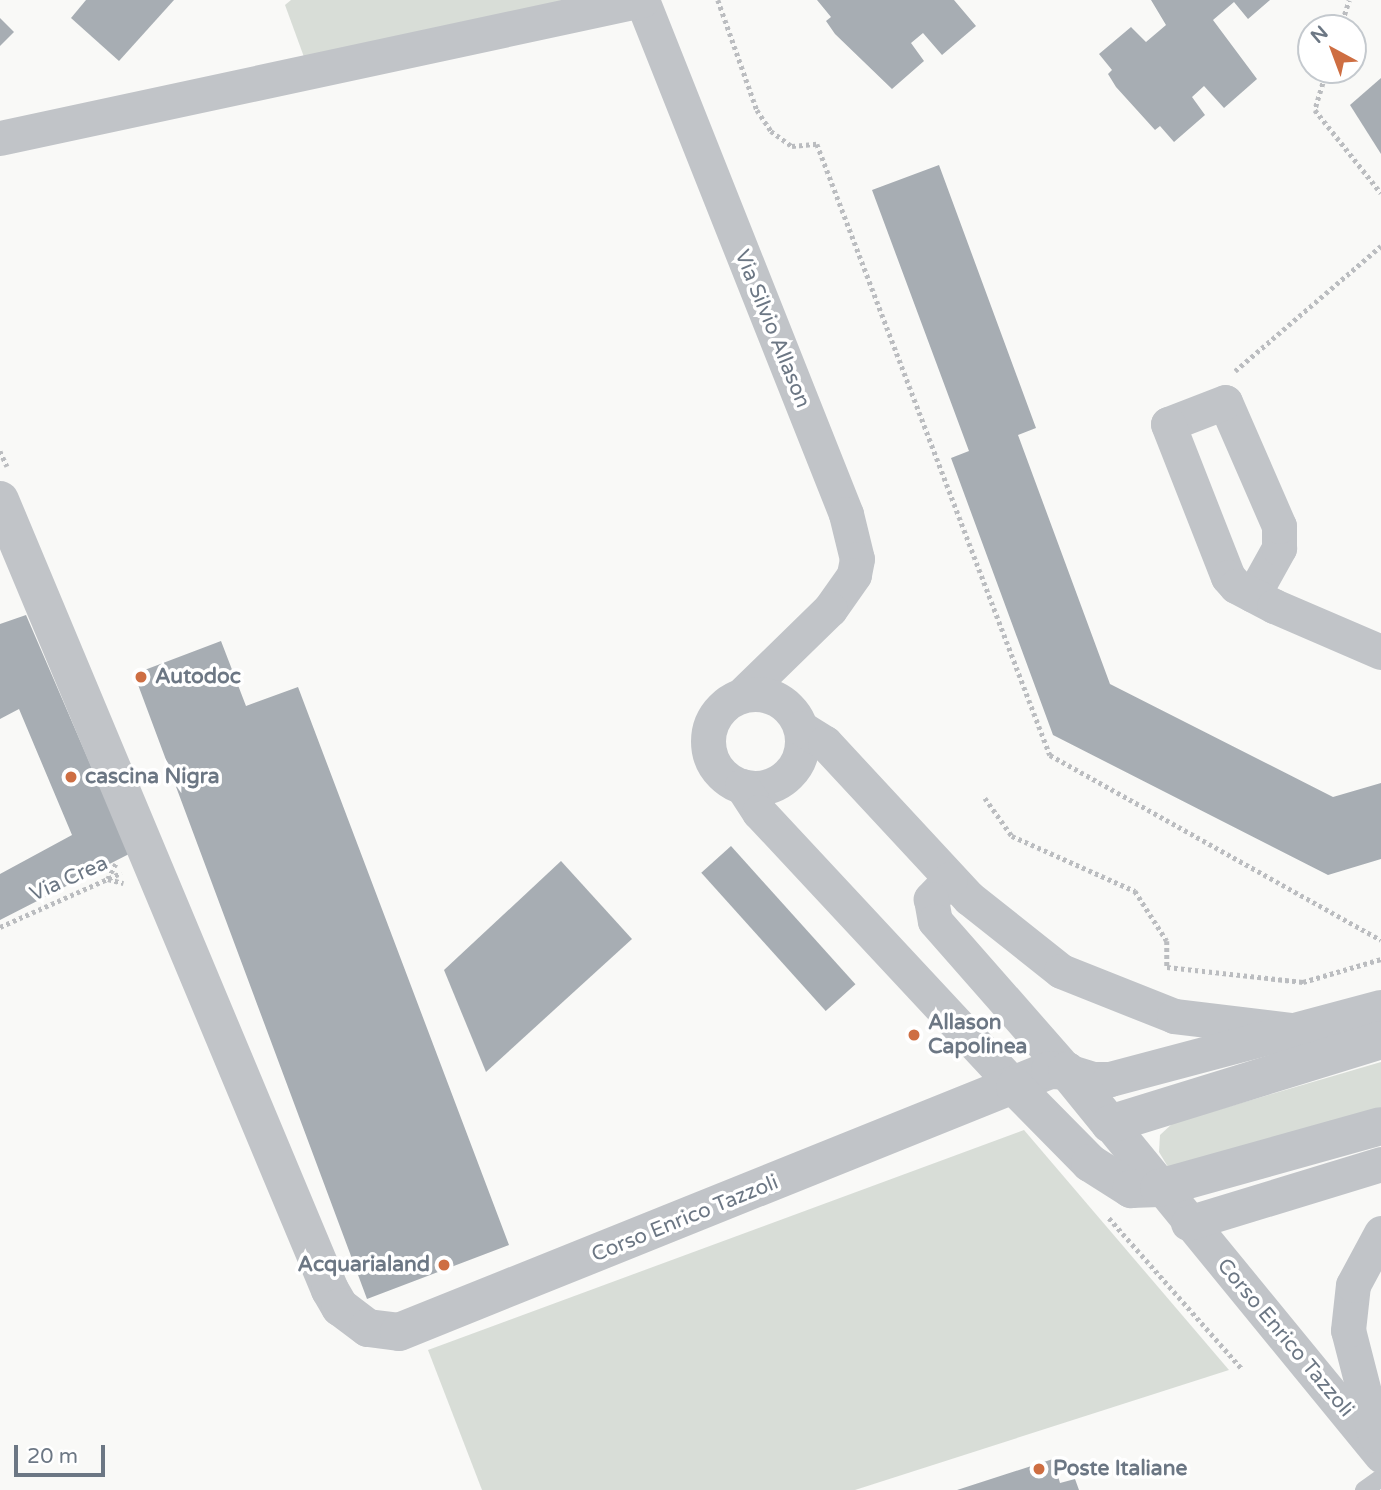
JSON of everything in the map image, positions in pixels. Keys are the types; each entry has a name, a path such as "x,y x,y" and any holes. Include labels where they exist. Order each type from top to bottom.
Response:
{"street":[{"path":"0,138 642,0"},
{"name":"Via Silvio Allason","path":"642,0 854,543 854,575 844,592 741,696"},
{"path":"1253,595 1279,548 1279,526 1225,402 1168,424 1222,567 1236,586 1253,595 1381,652"},
{"path":"0,500 140,873"},
{"name":"Via Silvio Allason","path":"778,698 782,665 794,643"},
{"path":"742,786 760,789 792,772 802,751 801,728 778,698 741,696 722,708 709,726 707,741 712,761 742,786 759,812 1015,1087 1090,1163 1131,1189 1159,1188 1381,1126"},
{"name":"Corso Enrico Tazzoli","path":"801,728 825,743 950,879 1011,935 1083,981 1174,1016 1300,1031"},
{"name":"Corso Enrico Tazzoli","path":"140,873 330,1290 353,1320 383,1333 399,1332 1015,1087 1050,1070 1110,1079 1300,1031 1381,1007"},
{"name":"Corso Enrico Tazzoli","path":"950,879 932,898 935,921 1067,1071 1159,1188 1381,1455"},
{"path":"1110,1124 1381,1040"},
{"path":"1188,1223 1381,1164"},
{"name":"Corso Enrico Tazzoli","path":"1381,1233 1353,1285 1348,1330 1381,1455"}],"lane":[{"path":"1364,1490 1381,1478"}],"path":[{"path":"718,0 757,110 771,131 793,146 817,144 1050,755 1381,940"},
{"path":"1323,84 1315,110 1381,192"},
{"path":"1225,402 1219,385 1381,246"},
{"path":"985,798 1012,836 1135,891 1167,942 1167,967 1303,982 1381,959"},
{"path":"108,878 140,873"},
{"name":"Via Crea","path":"0,927 108,878 140,873"}],"shaded area":[{"path":"291,0 578,0 304,57 285,5"},
{"path":"1381,1062 1381,1114 1168,1167 1159,1152 1160,1135 1173,1123"},
{"path":"1024,1130 1229,1370 855,1490 482,1490 428,1350"}],"building":[{"path":"86,0 174,0 119,61 71,18"},
{"path":"817,0 954,0 976,26 942,55 923,33 911,43 924,61 892,89 835,34 826,21 831,17"},
{"path":"1151,0 1270,0 1248,19 1234,2 1213,20 1257,79 1224,108 1204,86 1192,97 1205,115 1174,142 1160,126 1155,130 1116,87 1108,74 1112,70 1099,54 1131,27 1146,42 1166,25"},
{"path":"0,18 14,32 0,46"},
{"path":"1381,78 1381,154 1350,105"},
{"path":"939,165 1036,428 1018,435 1110,684 1333,797 1381,783 1381,859 1328,875 1053,735 951,458 969,451 872,190"},
{"name":"cascina Nigra","path":"26,615 129,854 0,920 0,874 72,835 19,709 0,719 0,624"},
{"path":"221,641 246,706 298,687 509,1245 367,1299 134,674"},
{"path":"731,846 855,984 826,1011 701,873"},
{"path":"561,861 632,939 486,1072 444,970"},
{"name":"Poste Italiane","path":"1053,1459 1060,1483 1075,1479 1079,1490 957,1490"}],"place":[{"name":"Autodoc","path":"141,677"},
{"name":"cascina Nigra","path":"71,777"},
{"name":"Allason Capolinea","path":"914,1035"},
{"name":"Acquarialand","path":"444,1265"},
{"name":"Poste Italiane","path":"1039,1469"}]}
